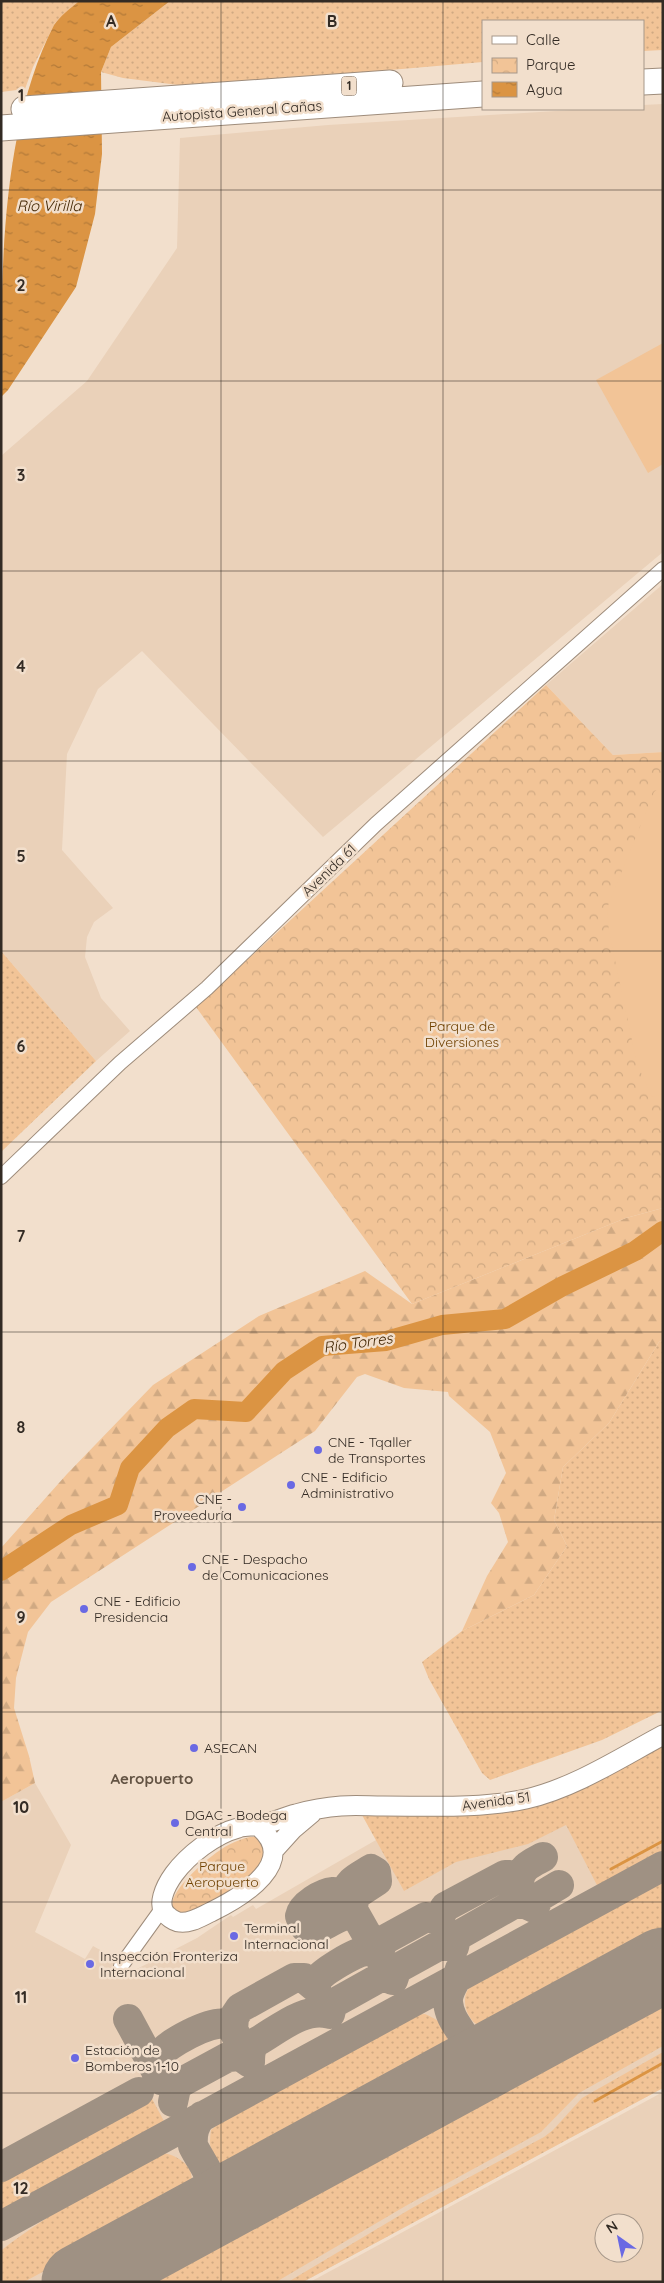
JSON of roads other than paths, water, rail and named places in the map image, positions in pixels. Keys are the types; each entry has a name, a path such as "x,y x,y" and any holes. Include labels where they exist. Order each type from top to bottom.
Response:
{"highway":[{"path":"644,65 663,64"},
{"name":"Autopista General Cañas","path":"1,128 482,76"},
{"path":"644,82 663,81"},
{"name":"Autopista General Cañas","path":"1,111 482,94"}],"main road":[{"name":"Avenida 51","path":"162,1909 162,1898 168,1882 179,1867 193,1854 216,1838 236,1828 251,1825 258,1826 297,1813 341,1806 470,1806 527,1798 580,1778 663,1734"},
{"path":"162,1909 169,1917 180,1922 193,1920 222,1907 250,1889 262,1878 270,1865 274,1850 293,1829 316,1810"},
{"path":"258,1826 265,1832 274,1850"}],"street":[{"name":"Avenida 61","path":"1,1177 120,1063 208,988 376,824 663,569"},
{"name":"Avenida 51","path":"121,1966 162,1909"}],"water":[{"name":"Río Virilla","path":"79,1 170,1 111,47 101,72 102,154 95,214 76,287 8,390 1,397 2,303 7,205 23,111 36,66 54,25 62,15"}],"waterway":[{"name":"Río Torres","path":"1,1571 71,1525 118,1505 130,1468 167,1428 194,1409 246,1412 284,1371 322,1346 386,1341 442,1325 505,1319 561,1287 635,1251 663,1231"},
{"path":"611,1869 663,1841"},
{"path":"595,2101 663,2063"}],"place":[{"name":"CNE - Tqaller de Transportes","path":"318,1450"},
{"name":"CNE - Edificio Administrativo","path":"291,1485"},
{"name":"CNE - Proveeduría","path":"242,1507"},
{"name":"CNE - Despacho de Comunicaciones","path":"192,1567"},
{"name":"CNE - Edificio Presidencia","path":"84,1609"},
{"name":"ASECAN","path":"194,1748"},
{"name":"DGAC - Bodega Central","path":"175,1823"},
{"name":"Terminal Internacional","path":"234,1936"},
{"name":"Inspección Fronteriza Internacional","path":"90,1964"},
{"name":"Estación de Bomberos 1-10","path":"75,2058"}],"district":[{"name":"Aeropuerto","path":"152,1779"}],"park label":[{"name":"Parque de Diversiones","path":"462,1034"},
{"name":"Parque Aeropuerto","path":"222,1874"}]}
